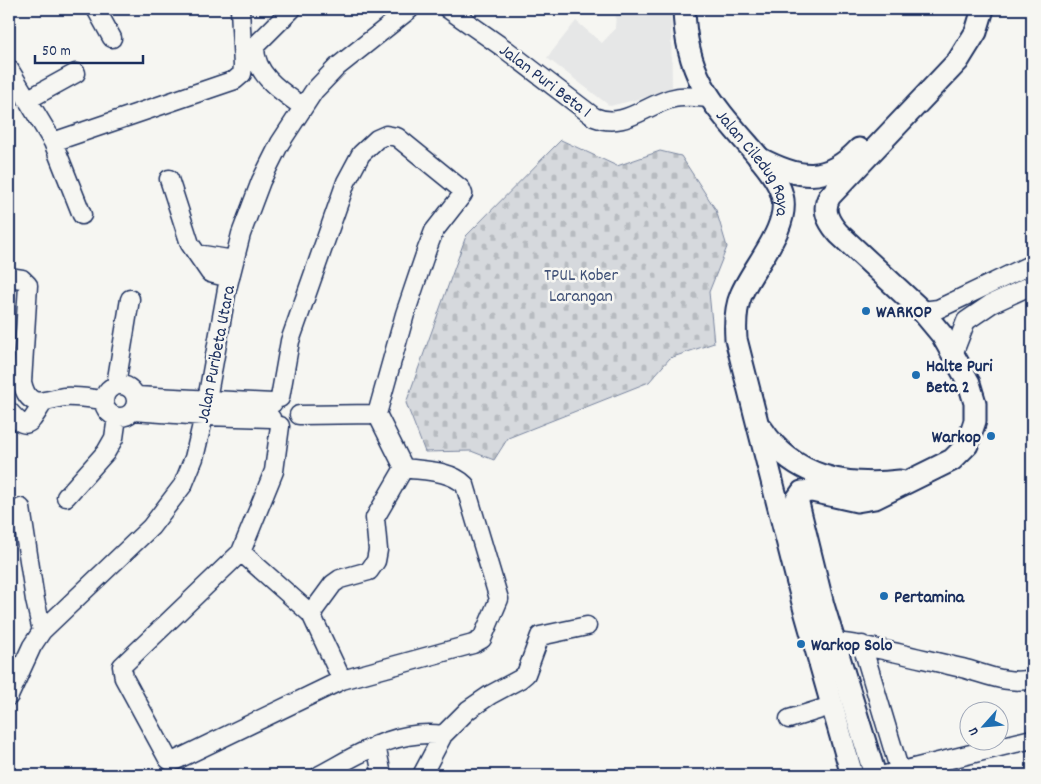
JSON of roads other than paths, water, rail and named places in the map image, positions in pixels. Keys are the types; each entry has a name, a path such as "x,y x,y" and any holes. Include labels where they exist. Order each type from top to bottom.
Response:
{"main road":[{"name":"Jalan Ciledug Raya","path":"684,9 690,56 700,84 709,98 759,158 780,190 784,208 780,225 741,294 735,318 736,339 755,416 788,506 798,547"},
{"path":"759,158 780,168 806,175 827,173 841,166 937,67 962,33 975,9"},
{"path":"788,506 805,491 866,501 915,479 958,455 968,445 976,416 975,403 969,383 954,352 922,311 836,231 826,212 828,201 958,61 976,32 983,9"},
{"path":"755,416 768,437 783,454 817,475 844,482 863,483 915,479"},
{"path":"798,547 813,640 852,775"},
{"path":"798,547 834,642 874,775"}],"street":[{"path":"96,9 112,38"},
{"path":"240,9 252,66 303,108"},
{"path":"53,142 235,80 252,66 256,46 292,9"},
{"name":"Jalan Puribeta Utara","path":"9,696 32,646 42,631 151,526 182,485 194,458 230,278 241,234 261,181 280,143 303,108 337,67 410,9"},
{"name":"Jalan Puri Beta 1","path":"448,9 505,49 594,117 606,122 630,117 646,108 679,97 709,98"},
{"path":"252,66 283,78 303,108"},
{"path":"9,69 53,142 82,215"},
{"path":"27,100 76,73"},
{"path":"390,136 397,137 462,189 463,194 434,231 405,314 377,414 404,468 450,475 458,478 465,485 499,599 492,620 482,639 478,642 342,680 176,761 168,759 121,673 122,666 241,552 274,471 276,411 290,340 346,182 365,150 381,137 390,136"},
{"path":"168,179 190,244 210,273 230,278"},
{"path":"198,254 234,260"},
{"path":"922,311 938,310 1032,264"},
{"path":"9,277 22,279 28,285 22,382 25,393 33,400 43,403 65,397 104,400"},
{"path":"954,352 966,321 991,304 1032,285"},
{"path":"980,288 991,304"},
{"path":"116,385 124,385 131,389 135,403 129,415 117,417 107,411 104,400 106,394 116,385 130,299"},
{"path":"135,403 276,411 294,401 299,410 299,415 294,424 276,411"},
{"path":"9,411 20,424 24,425 30,422 43,403"},
{"path":"299,415 377,414"},
{"path":"66,497 106,452 114,438 117,417"},
{"path":"310,614 333,584 340,579 368,571 376,561 378,550 374,525 375,518 404,468"},
{"path":"21,508 35,600 42,631"},
{"path":"241,552 310,614 342,680"},
{"path":"422,775 443,735 482,700 526,674 540,636 587,626"},
{"path":"813,640 862,645 987,674 1008,682 1032,679"},
{"path":"862,645 892,773 1032,739"},
{"path":"789,719 831,706"},
{"path":"320,775 376,745 414,733 443,735"},
{"path":"376,745 382,775"}],"place":[{"name":"WARKOP","path":"866,311"},
{"name":"Halte Puri Beta 2","path":"916,375"},
{"name":"Warkop","path":"991,436"},
{"name":"Pertamina","path":"884,596"},
{"name":"Warkop Solo","path":"801,644"}],"park label":[{"name":"TPUL Kober Larangan","path":"581,284"}]}
